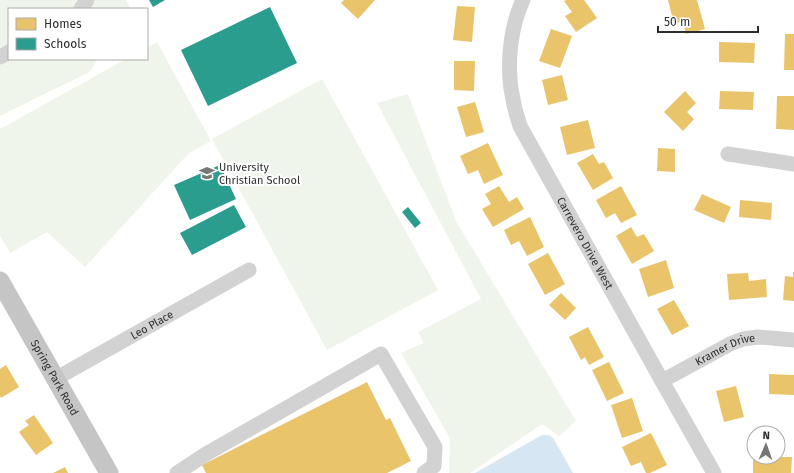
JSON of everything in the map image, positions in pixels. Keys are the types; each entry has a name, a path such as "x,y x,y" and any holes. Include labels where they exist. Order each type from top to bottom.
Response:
{"main road":[{"name":"Spring Park Road","path":"0,282 109,473"}],"street":[{"name":"Carrevero Drive West","path":"524,0 514,26 510,67 514,108 520,126 714,473"},
{"path":"728,154 794,164"},
{"name":"Leo Place","path":"55,379 249,270"},
{"name":"Kramer Drive","path":"662,381 730,344 743,339 758,337 794,340"},
{"path":"186,470 206,454 381,354 435,447 434,466 424,473"}],"shaded area":[{"path":"0,0 126,0 130,8 8,8 8,60 96,60 91,71 0,116"},
{"path":"157,42 211,141 189,153 85,267 47,232 10,253 0,236 0,129 124,60 148,60 148,47"},
{"path":"322,79 438,290 327,350 212,139"},
{"path":"408,94 456,221 576,421 559,436 542,424 470,473 449,473 450,438 401,353 424,343 418,332 481,299 377,103"}],"water":[{"path":"542,435 549,435 553,438 573,473 475,473"}],"building: Homes":[{"path":"344,0 375,0 358,19 341,3"},
{"path":"584,0 597,18 576,32 565,16 572,12 564,1"},
{"path":"668,0 697,0 705,29 686,34 683,21 674,24"},
{"path":"457,6 475,7 472,42 453,40"},
{"path":"551,29 572,36 560,68 539,61"},
{"path":"785,34 794,34 794,70 784,70"},
{"path":"719,42 755,43 754,63 719,62"},
{"path":"454,61 475,61 474,91 454,90"},
{"path":"562,75 568,100 548,105 542,80"},
{"path":"685,91 696,103 687,112 694,119 683,131 664,112"},
{"path":"720,91 754,92 753,110 719,109"},
{"path":"777,96 794,96 794,130 776,129"},
{"path":"475,102 484,132 466,137 457,107"},
{"path":"588,120 595,148 567,155 560,127"},
{"path":"488,143 503,175 484,184 478,170 468,174 460,156"},
{"path":"658,148 675,149 675,172 657,171"},
{"path":"593,154 599,164 604,162 613,178 593,190 577,163"},
{"path":"499,186 509,202 517,197 524,209 493,227 482,209 491,204 485,194"},
{"path":"621,186 637,215 621,223 615,213 606,218 596,200"},
{"path":"702,194 731,207 724,223 694,210"},
{"path":"740,200 772,203 771,220 739,217"},
{"path":"530,217 544,247 527,256 519,241 511,245 504,230"},
{"path":"631,227 637,237 644,234 654,251 632,264 616,236"},
{"path":"548,253 565,284 545,295 528,264"},
{"path":"666,260 674,288 648,297 639,269"},
{"path":"793,272 794,301 783,300 785,276 793,277"},
{"path":"748,273 749,281 766,279 767,297 729,300 727,274"},
{"path":"561,293 576,308 565,320 549,305"},
{"path":"674,300 689,326 672,335 657,309"},
{"path":"588,327 604,357 589,365 585,357 581,360 569,337"},
{"path":"609,362 624,393 607,401 592,370"},
{"path":"6,365 19,387 1,398 0,369"},
{"path":"769,374 794,375 794,395 769,394"},
{"path":"367,382 386,420 390,418 411,461 387,473 206,473 202,465"},
{"path":"736,386 744,417 724,422 716,391"},
{"path":"632,398 643,431 622,438 611,405"},
{"path":"34,415 53,443 36,455 19,432 29,425 25,421"},
{"path":"651,433 667,465 650,473 646,473 641,462 631,466 622,447"},
{"path":"786,457 792,457 791,473 753,473 753,465 786,465"},
{"path":"65,467 68,473 53,473"}],"building: Schools":[{"path":"149,0 165,0 153,7"},
{"path":"270,7 297,63 208,106 181,50"},
{"path":"220,165 236,199 190,220 174,185"},
{"path":"234,205 246,227 192,255 180,233"},
{"path":"408,207 421,223 415,228 402,212"}],"place":[{"name":"University Christian School","path":"207,173"}]}
